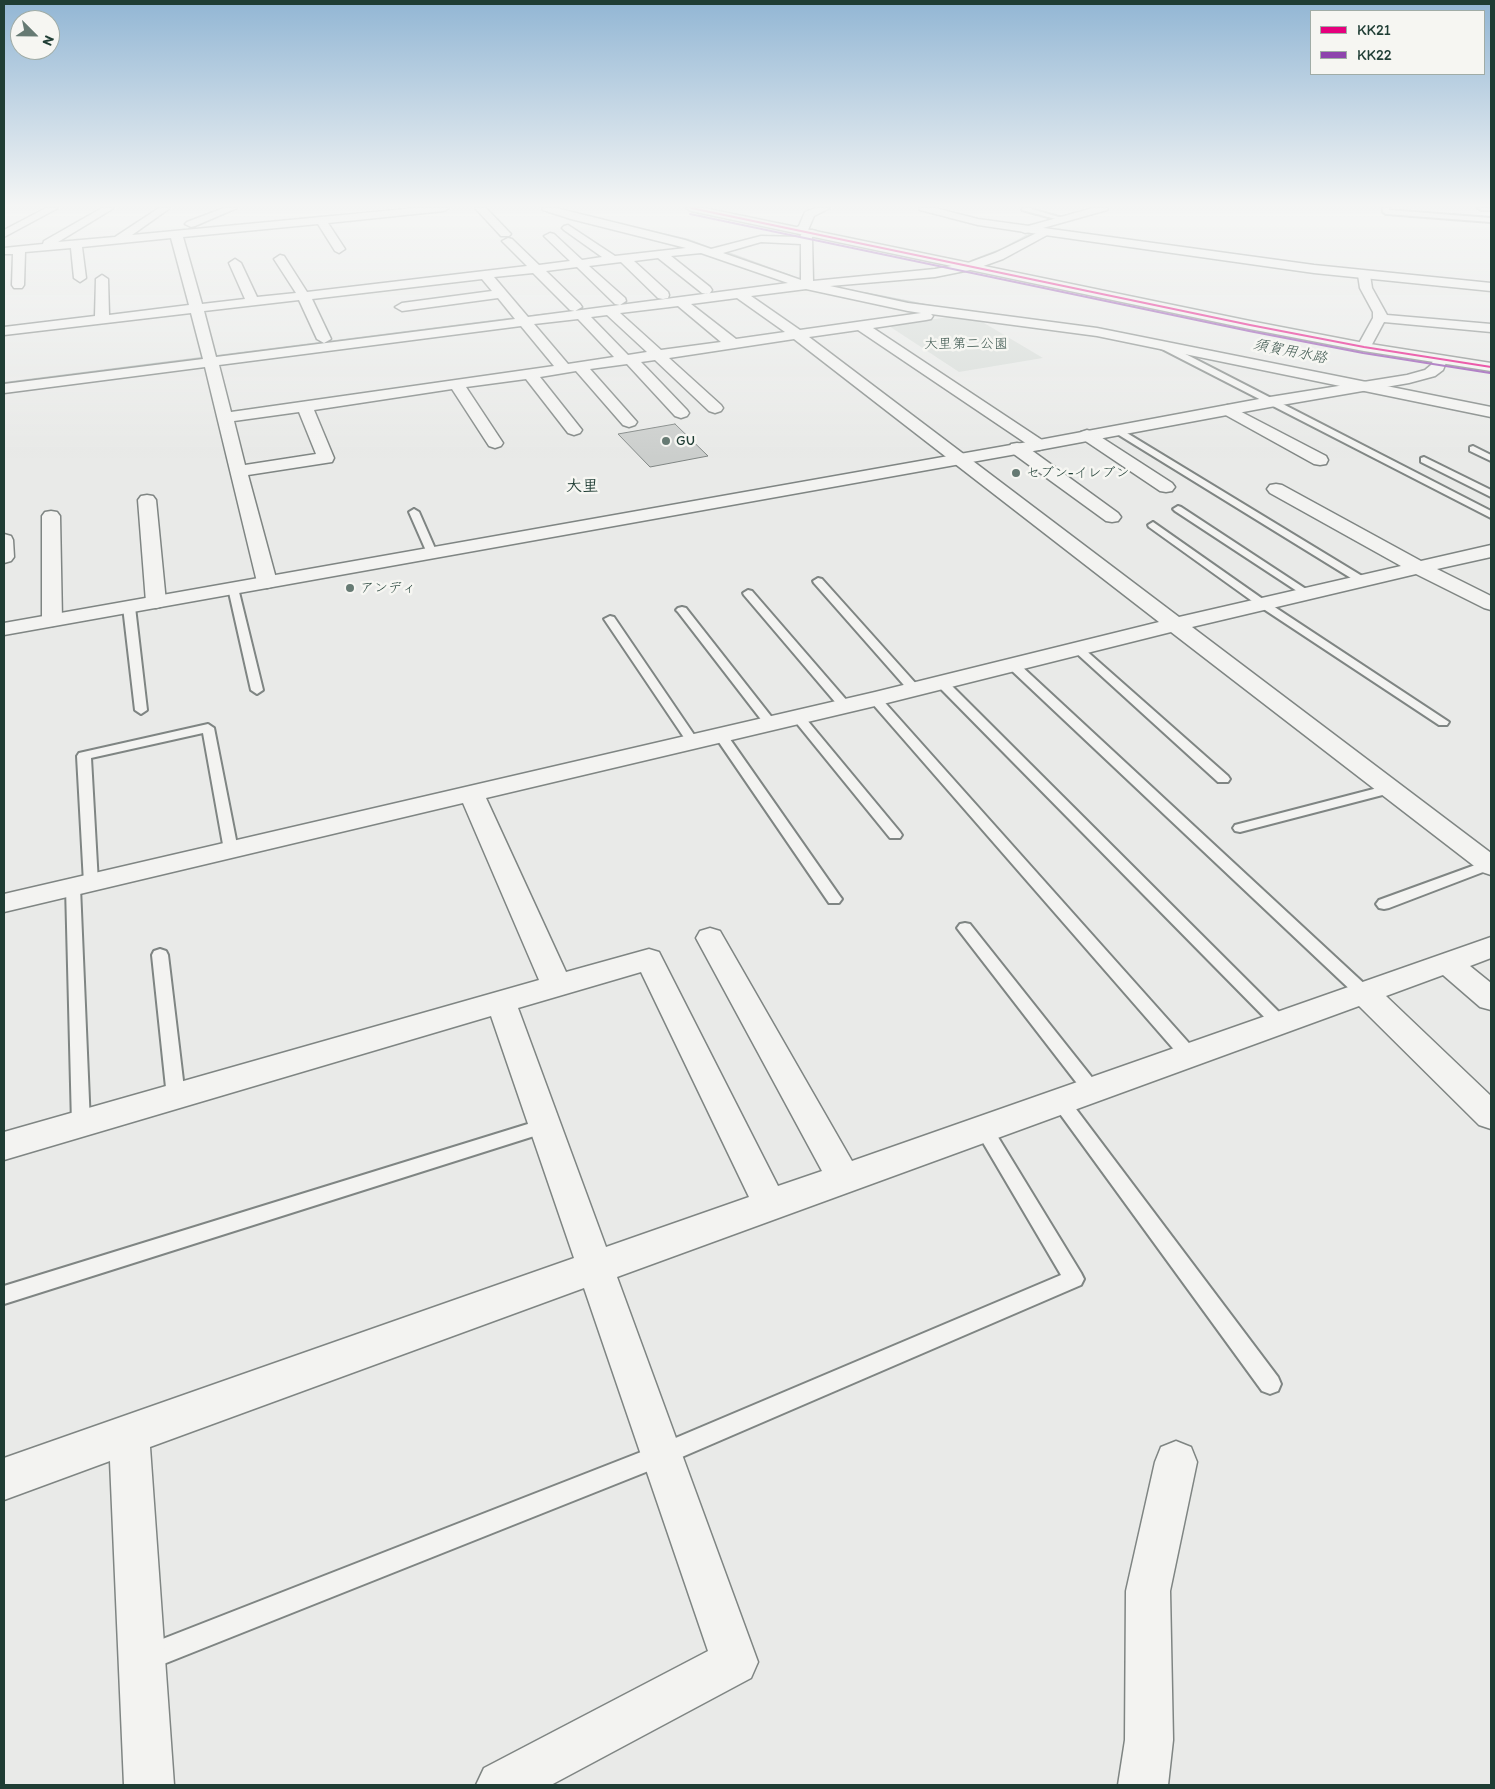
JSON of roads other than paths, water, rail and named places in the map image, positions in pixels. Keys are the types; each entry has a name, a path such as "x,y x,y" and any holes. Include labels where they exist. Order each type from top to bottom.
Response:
{"street":[{"path":"102,291 102,320"},
{"path":"191,291 197,309 267,582"},
{"path":"248,291 253,302"},
{"path":"301,291 324,340"},
{"path":"4,331 343,291"},
{"path":"500,291 522,318 629,422"},
{"path":"560,291 681,413"},
{"path":"603,291 658,355 715,408"},
{"path":"660,291 664,295"},
{"path":"614,306 664,295 694,291"},
{"path":"209,358 578,310 758,291"},
{"path":"836,291 908,307 1097,332 1491,412"},
{"path":"1091,291 1364,347 1491,368"},
{"path":"1364,347 1380,318 1380,312 1368,291"},
{"path":"402,307 502,294"},
{"path":"740,294 796,334 1173,625 1490,866"},
{"path":"680,301 733,344"},
{"path":"225,418 796,334 863,327 949,313"},
{"path":"4,389 324,340 522,318"},
{"path":"1380,318 1491,328"},
{"path":"863,327 1039,445"},
{"path":"4,629 1363,386 1430,373 1438,367 1440,360"},
{"path":"530,374 574,430"},
{"path":"457,385 495,443"},
{"path":"238,471 326,458 305,406"},
{"path":"1228,410 1320,460"},
{"path":"1086,436 1166,487"},
{"path":"1017,448 1112,517"},
{"path":"1276,489 1419,568 1491,604"},
{"path":"147,500 156,602"},
{"path":"51,516 52,620"},
{"path":"4,540 4,557"},
{"path":"4,903 914,690 1173,625 1491,551"},
{"path":"471,794 557,986"},
{"path":"710,938 844,1179"},
{"path":"4,1479 1491,947"},
{"path":"4,1146 649,958 770,1205"},
{"path":"1448,963 1491,999"},
{"path":"1364,993 1491,1116"},
{"path":"501,1002 593,1267 736,1662 501,1785"},
{"path":"129,1434 149,1785"},
{"path":"1143,1785 1149,1740 1148,1591 1176,1462"}],"lane":[{"path":"1163,346 1491,515"},
{"path":"1117,430 1363,581"},
{"path":"1473,449 1491,458"},
{"path":"1424,460 1491,494"},
{"path":"1178,509 1307,593"},
{"path":"414,512 432,553"},
{"path":"1153,525 1263,604 1443,722"},
{"path":"818,581 914,690"},
{"path":"233,588 257,690"},
{"path":"748,593 845,706"},
{"path":"130,607 141,710"},
{"path":"682,610 770,723"},
{"path":"610,619 693,742"},
{"path":"1078,649 1223,779"},
{"path":"1014,666 1364,993"},
{"path":"942,682 1280,1023"},
{"path":"875,699 1190,1056"},
{"path":"798,717 894,835"},
{"path":"81,1124 84,756 208,728 231,850"},
{"path":"720,735 834,899"},
{"path":"1240,828 1389,789"},
{"path":"1384,904 1490,866"},
{"path":"965,928 1092,1090"},
{"path":"160,955 176,1097"},
{"path":"1061,1102 1270,1384"},
{"path":"4,1295 544,1126"},
{"path":"142,1660 661,1455 1074,1279 984,1129"}],"waterway":[{"name":"須賀用水路","path":"865,294 931,307"},
{"path":"4,384 548,315"}],"place":[{"name":"GU","path":"666,441"},
{"name":"セブン-イレブン","path":"1016,473"},
{"name":"アンディ","path":"350,588"}],"district":[{"name":"大里","path":"582,487"}],"park label":[{"name":"大里第二公園","path":"966,344"}]}
